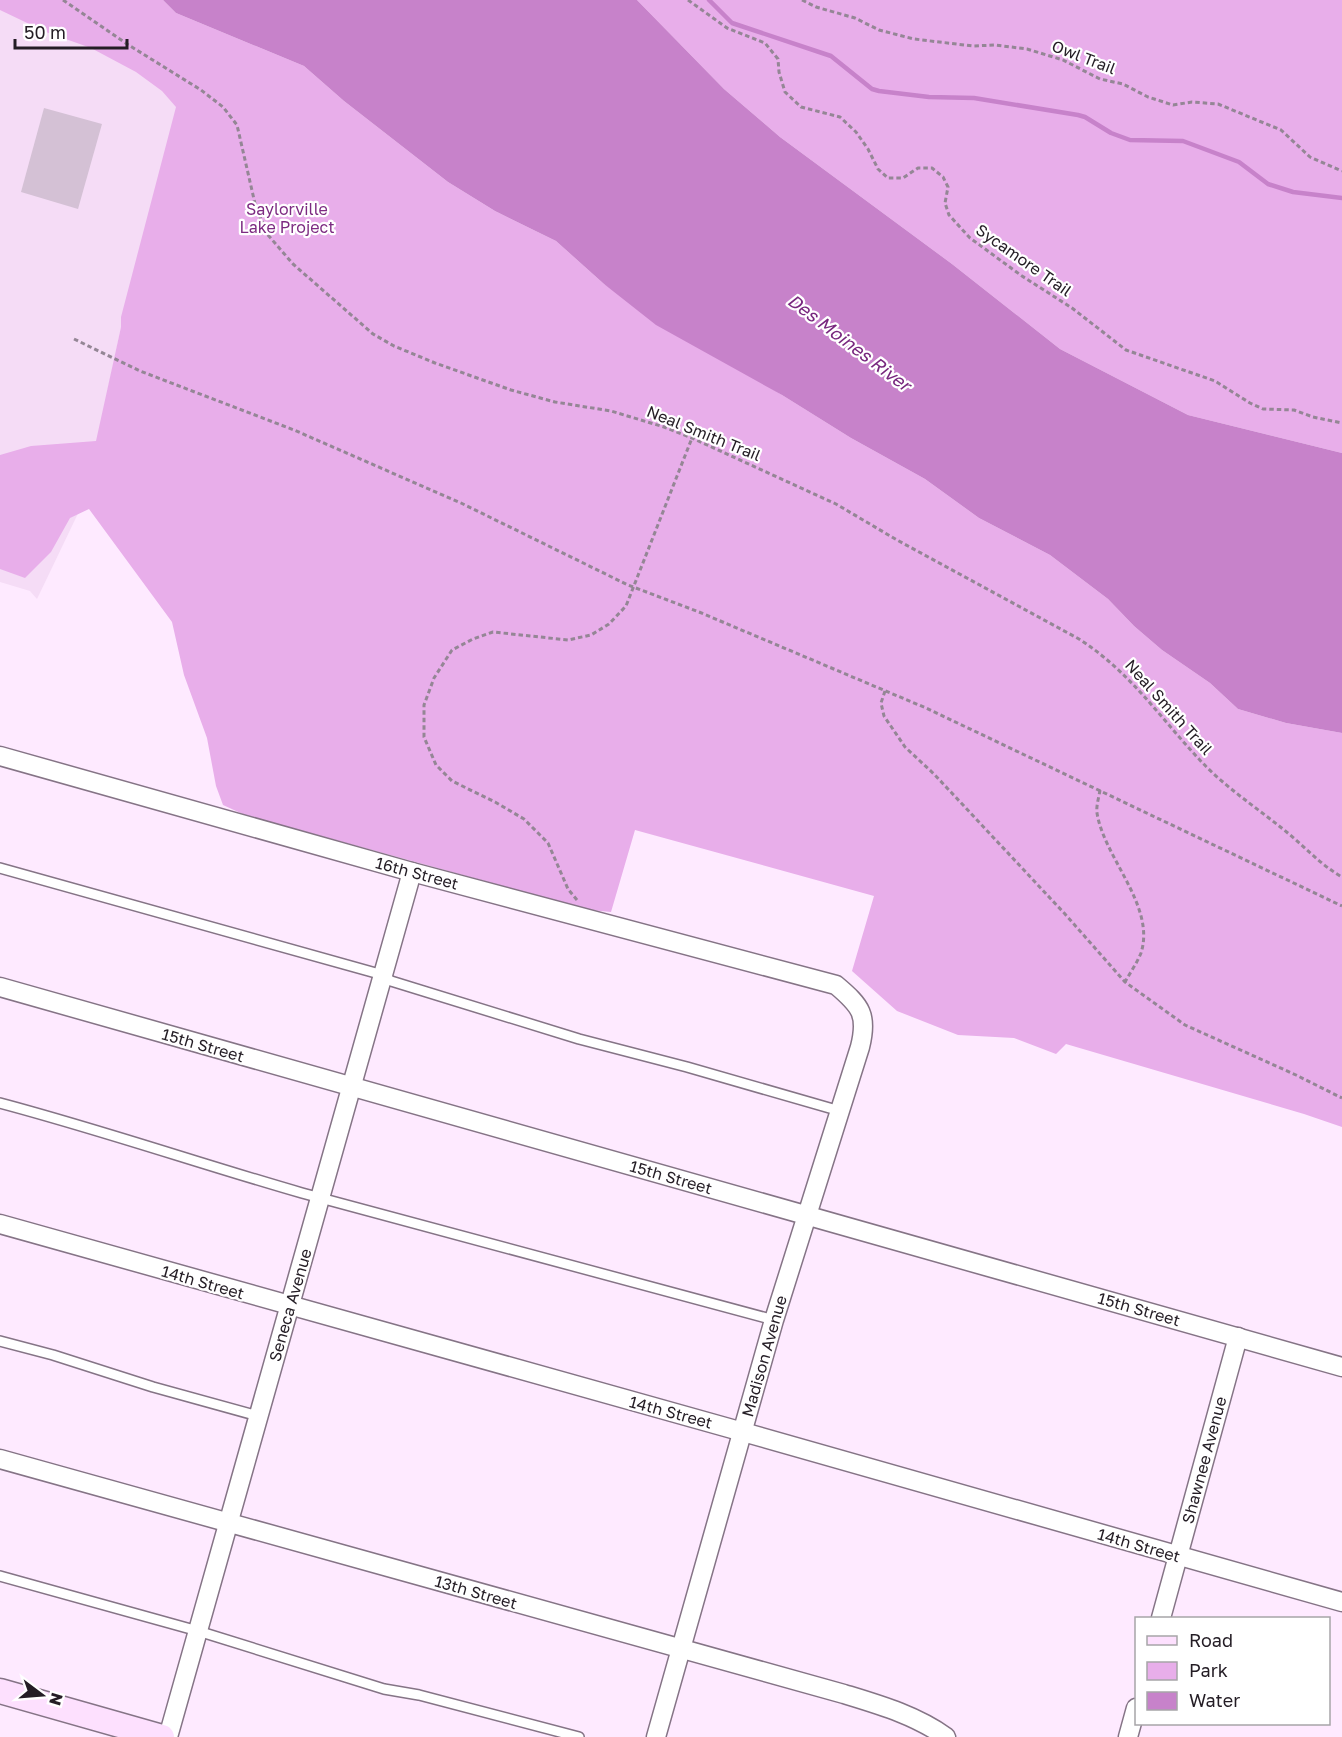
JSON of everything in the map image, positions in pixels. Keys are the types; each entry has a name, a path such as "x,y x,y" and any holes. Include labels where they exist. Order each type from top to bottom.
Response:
{"main road":[{"path":"0,1691 162,1737"}],"street":[{"name":"16th Street","path":"0,756 412,872 836,985"},
{"name":"Seneca Avenue","path":"168,1737 412,872"},
{"name":"Madison Avenue","path":"656,1737 774,1320 863,1032 862,1016 855,1001 836,985"},
{"name":"15th Street","path":"0,987 1342,1367"},
{"name":"14th Street","path":"0,1224 1342,1602"},
{"name":"Shawnee Avenue","path":"1161,1617 1238,1337"},
{"name":"13th Street","path":"0,1459 844,1694 905,1713 932,1726 946,1737"},
{"path":"1128,1737 1135,1714"}],"lane":[{"path":"0,868 383,975 391,981 579,1039 840,1111"},
{"path":"0,1103 175,1153 233,1173 774,1320"},
{"path":"0,1341 258,1416"},
{"path":"0,1576 198,1631 384,1689 419,1695 579,1737"}],"path":[{"name":"Neal Smith Trail","path":"63,0 127,44 201,90 223,108 237,125 256,208 268,235 293,264 373,334 394,346 435,363 511,390 555,402 611,411 692,438 836,504 897,540 1079,639 1103,654 1133,682 1200,761 1315,859 1342,877"},
{"name":"Sycamore Trail","path":"688,0 727,28 765,43 778,59 784,92 801,107 840,117 856,132 878,169 888,178 903,178 918,168 932,168 943,177 948,187 945,203 949,215 970,238 1022,276 1072,308 1126,350 1215,381 1263,409 1294,410 1342,423"},
{"name":"Owl Trail","path":"802,0 816,7 855,18 879,30 914,39 1027,49 1063,60 1100,79 1123,84 1148,97 1173,105 1192,102 1218,104 1281,130 1310,157 1342,171"},
{"path":"74,339 140,371 294,430 450,498 634,587 926,708 1342,906"},
{"path":"584,902 578,900 568,889 548,843 524,819 453,781 436,765 424,737 424,705 434,678 452,650 473,639 493,632 568,640 591,635 609,624 626,606 692,438"},
{"path":"885,691 881,703 884,716 905,747 934,774 1049,896 1125,982 1185,1025 1296,1074 1342,1098"},
{"path":"1100,790 1097,811 1102,830 1137,906 1144,929 1141,953 1125,982"}],"shaded area":[{"path":"0,0 201,48 126,304 84,501 37,599 30,591 0,582"}],"green space":[{"name":"Saylorville Lake Project","path":"0,0 163,0 176,13 304,66 344,101 448,182 495,211 556,241 604,284 851,438 925,479 979,518 1050,555 1108,599 1162,650 1210,683 1238,709 1286,723 1342,733 1342,1127 1066,1044 1056,1054 1014,1038 958,1035 897,1011 852,971 874,896 635,830 611,912 590,910 245,815 223,805 216,786 207,738 184,675 172,622 89,509 70,518 51,552 25,578 0,569 0,455 31,446 96,441 121,327 121,317 176,107 162,91 136,72 91,48 46,32 0,10"},
{"path":"637,0 1342,0 1342,453 1188,415 1060,349 952,264 780,137 724,89"}],"water":[{"name":"Des Moines River","path":"163,0 637,0 724,89 780,137 952,264 1060,349 1188,415 1342,453 1342,733 1286,723 1238,709 1210,683 1162,650 1108,599 1050,555 979,518 925,479 851,438 782,395 656,325 604,284 556,241 495,211 448,182 344,101 304,66 176,13"}],"building":[{"path":"44,108 102,124 78,209 21,192"}],"waterway":[{"path":"709,0 732,23 831,56 872,89 929,97 974,98 1078,115 1111,133 1130,140 1183,141 1239,162 1268,184 1293,192 1342,198"}]}
